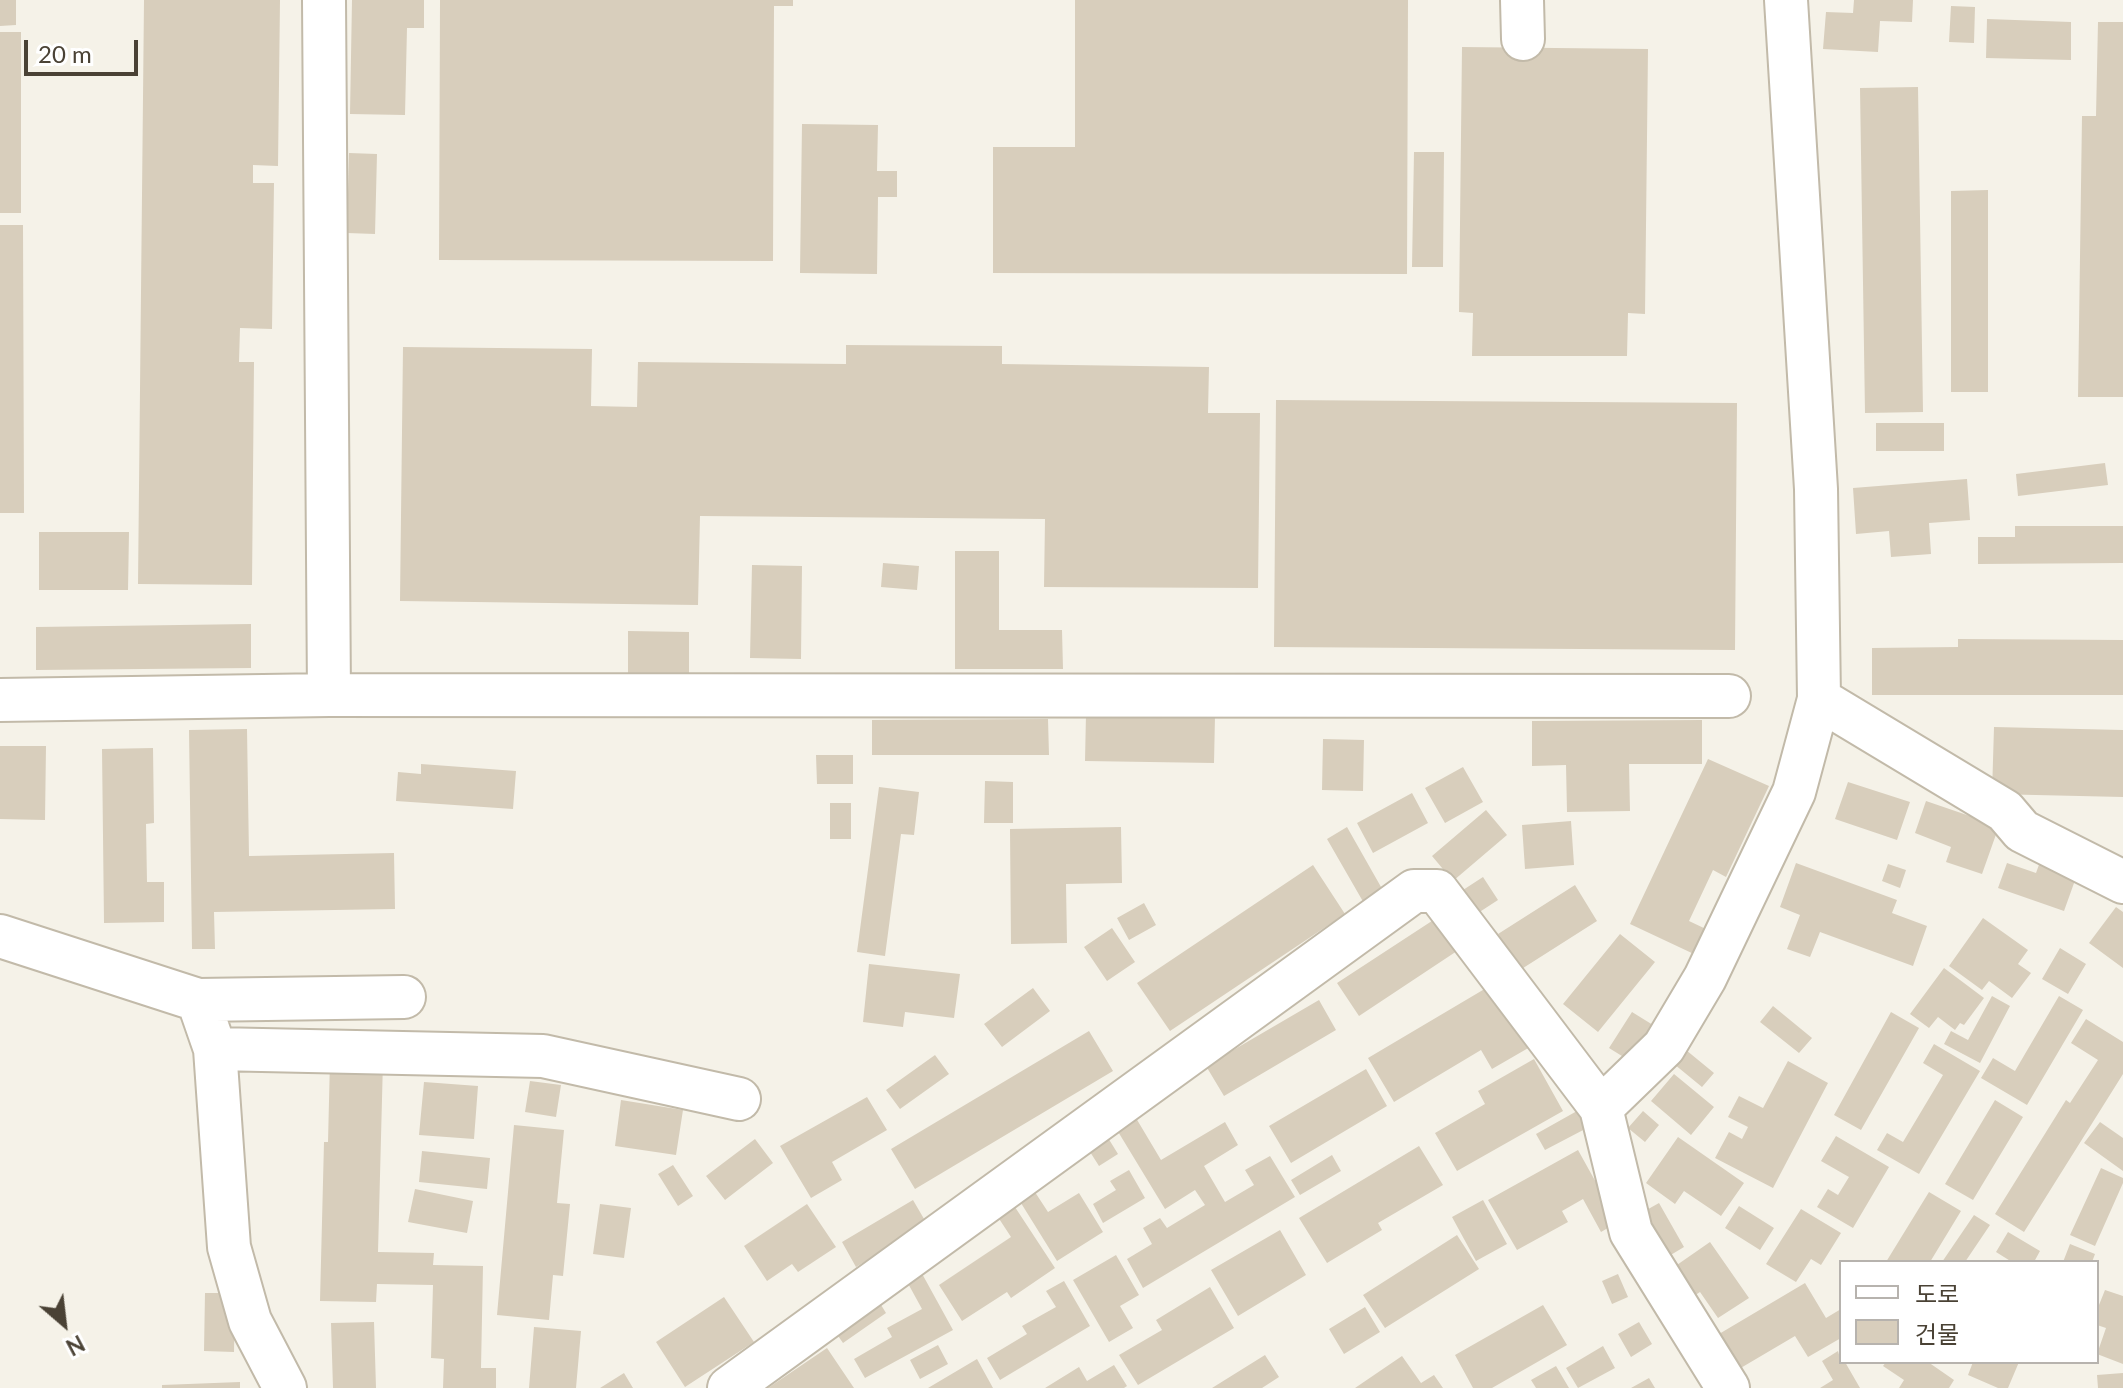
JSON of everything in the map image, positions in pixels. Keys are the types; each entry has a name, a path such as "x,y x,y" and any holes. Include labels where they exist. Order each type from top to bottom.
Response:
{"street":[{"path":"324,0 329,695"},
{"path":"1601,1108 1664,1047 1705,978 1794,792 1819,699 1816,489 1786,0"},
{"path":"0,700 329,695 1729,696"},
{"path":"1819,699 2005,811 2022,831 2123,882"},
{"path":"729,1388 1414,891 1437,891 1451,906 1601,1108 1631,1232 1728,1388"},
{"path":"0,936 198,1000 404,997"},
{"path":"198,1000 215,1049 229,1247 250,1321 285,1388"},
{"path":"215,1049 543,1056 739,1099"}],"building":[{"path":"0,0 16,0 16,25 0,26"},
{"path":"144,0 280,0 278,166 253,165 253,183 274,183 272,329 240,328 239,362 254,362 252,585 138,584"},
{"path":"352,0 424,0 424,28 407,28 405,115 350,114"},
{"path":"440,0 793,0 793,6 774,6 773,261 439,260"},
{"path":"1075,0 1408,0 1407,274 993,273 993,147 1075,147"},
{"path":"1854,0 1913,0 1912,22 1880,21 1878,52 1823,49 1826,12 1853,13"},
{"path":"1951,6 1975,7 1974,43 1949,42"},
{"path":"1987,19 2071,22 2071,60 1986,58"},
{"path":"2098,22 2123,22 2123,397 2078,397 2082,116 2096,116"},
{"path":"0,32 21,32 21,213 0,213"},
{"path":"1462,47 1648,49 1645,314 1628,313 1627,356 1472,356 1473,313 1459,312"},
{"path":"1918,87 1923,412 1865,413 1860,88"},
{"path":"802,124 878,125 877,171 897,171 897,197 878,197 877,274 800,273"},
{"path":"1414,152 1444,152 1443,267 1412,267"},
{"path":"349,153 377,154 375,234 347,233"},
{"path":"1988,190 1988,392 1951,392 1951,191"},
{"path":"0,225 23,225 24,513 0,513"},
{"path":"846,345 1002,346 1002,364 1209,367 1208,413 1260,413 1258,588 1044,587 1045,519 700,516 698,605 400,601 403,347 592,349 591,406 637,407 638,362 846,364"},
{"path":"1276,400 1737,403 1735,650 1274,647"},
{"path":"1876,423 1944,423 1944,451 1876,451"},
{"path":"2105,463 2108,485 2018,496 2016,474"},
{"path":"1967,479 1970,520 1929,523 1931,554 1891,557 1889,531 1856,534 1853,488"},
{"path":"2015,526 2123,526 2123,563 1978,564 1978,537 2015,537"},
{"path":"39,532 129,532 128,590 39,590"},
{"path":"955,551 999,551 999,630 1062,630 1063,669 955,669"},
{"path":"883,563 919,566 917,590 881,587"},
{"path":"752,565 802,566 801,659 750,658"},
{"path":"251,624 251,668 36,670 36,627"},
{"path":"628,631 689,632 689,673 628,673"},
{"path":"1958,639 2123,640 2123,695 1872,695 1872,648 1958,647"},
{"path":"1086,714 1215,716 1214,763 1085,761"},
{"path":"1048,719 1049,755 872,755 872,720"},
{"path":"1702,720 1702,764 1629,764 1630,811 1567,812 1566,765 1532,766 1532,721"},
{"path":"1994,727 2123,730 2123,797 1992,794"},
{"path":"247,729 249,856 394,853 395,909 214,912 215,949 192,949 189,730"},
{"path":"1323,739 1364,740 1363,791 1322,790"},
{"path":"0,746 46,746 45,820 0,819"},
{"path":"153,748 154,823 146,824 147,882 164,882 164,922 104,923 102,749"},
{"path":"816,755 853,755 853,784 817,784"},
{"path":"1708,759 1769,786 1726,877 1713,870 1689,921 1708,930 1696,955 1630,924"},
{"path":"421,764 516,771 513,809 396,801 398,772 421,774"},
{"path":"1463,767 1483,802 1445,823 1425,788"},
{"path":"985,781 1013,782 1013,823 984,823"},
{"path":"1848,782 1910,802 1897,840 1835,819"},
{"path":"879,787 919,792 914,835 901,834 885,956 857,952"},
{"path":"1412,793 1428,823 1373,853 1357,823"},
{"path":"1926,801 1999,826 1982,874 1946,862 1951,847 1915,833"},
{"path":"830,803 851,803 851,839 830,839"},
{"path":"1486,810 1507,835 1453,881 1432,856"},
{"path":"1571,821 1574,865 1525,869 1522,825"},
{"path":"1121,827 1122,883 1066,884 1067,943 1011,944 1010,829"},
{"path":"1347,827 1385,894 1365,905 1327,839"},
{"path":"2041,859 2078,872 2064,911 1998,888 2007,863 2036,873"},
{"path":"1796,863 1897,900 1892,913 1927,926 1913,966 1820,932 1810,957 1787,949 1800,915 1780,907"},
{"path":"1888,864 1906,870 1900,888 1882,881"},
{"path":"1313,865 1345,914 1170,1031 1137,983"},
{"path":"1483,877 1498,900 1478,913 1463,890"},
{"path":"1575,885 1597,921 1520,970 1498,934"},
{"path":"1144,903 1156,925 1129,940 1117,918"},
{"path":"2116,907 2123,912 2123,968 2089,943"},
{"path":"1438,917 1460,949 1359,1016 1337,983"},
{"path":"1983,918 2028,950 2018,964 2031,973 2012,998 1989,981 1982,990 1949,966"},
{"path":"1112,928 1135,962 1107,981 1084,947"},
{"path":"1620,934 1655,962 1598,1032 1563,1004"},
{"path":"2060,948 2086,964 2068,994 2042,979"},
{"path":"869,964 960,974 954,1018 905,1012 903,1027 863,1022"},
{"path":"1944,968 1984,998 1964,1025 1960,1023 1955,1030 1938,1017 1929,1028 1910,1014"},
{"path":"1493,984 1530,1047 1492,1069 1481,1050 1394,1102 1368,1058"},
{"path":"1033,988 1050,1011 1002,1047 984,1024"},
{"path":"1992,996 2010,1006 1980,1063 1944,1044 1951,1031 1968,1040"},
{"path":"2059,996 2083,1010 2027,1105 1981,1078 1993,1058 2015,1071"},
{"path":"1319,1000 1336,1030 1224,1096 1206,1066"},
{"path":"1773,1006 1812,1038 1799,1053 1760,1022"},
{"path":"1632,1012 1653,1025 1630,1061 1609,1048"},
{"path":"1891,1012 1919,1028 1861,1130 1834,1115"},
{"path":"2086,1019 2123,1042 2123,1074 2024,1232 1995,1214 2066,1100 2070,1103 2098,1060 2071,1043"},
{"path":"1089,1031 1113,1071 915,1189 891,1149"},
{"path":"1934,1044 1980,1071 1919,1174 1877,1150 1887,1133 1903,1142 1943,1075 1923,1063"},
{"path":"1686,1050 1714,1073 1702,1087 1674,1064"},
{"path":"935,1055 949,1074 900,1109 886,1090"},
{"path":"1534,1059 1563,1111 1457,1171 1435,1133 1485,1104 1478,1091"},
{"path":"330,1060 383,1061 378,1252 434,1253 433,1265 483,1266 481,1368 496,1368 496,1388 443,1388 444,1359 431,1358 433,1285 377,1284 376,1302 320,1301 324,1142 328,1142"},
{"path":"1788,1061 1828,1083 1773,1188 1715,1158 1729,1132 1742,1139 1748,1127 1728,1117 1739,1096 1763,1108"},
{"path":"1366,1069 1387,1106 1291,1163 1269,1126"},
{"path":"1674,1074 1714,1107 1691,1135 1651,1101"},
{"path":"530,1081 561,1085 556,1117 525,1112"},
{"path":"424,1082 478,1086 474,1139 419,1135"},
{"path":"867,1097 887,1130 832,1162 842,1180 811,1198 780,1146"},
{"path":"621,1100 683,1110 676,1155 615,1146"},
{"path":"1995,1100 2023,1117 1973,1200 1945,1184"},
{"path":"1577,1111 1587,1128 1545,1150 1536,1134"},
{"path":"1643,1111 1659,1125 1645,1142 1628,1128"},
{"path":"1133,1113 1161,1160 1225,1122 1238,1145 1204,1166 1225,1202 1254,1185 1245,1170 1270,1156 1295,1197 1143,1288 1127,1259 1152,1244 1143,1228 1160,1218 1167,1228 1205,1205 1195,1190 1165,1209 1114,1125"},
{"path":"2100,1122 2123,1138 2123,1171 2084,1143"},
{"path":"514,1125 564,1130 557,1203 570,1204 563,1276 553,1275 549,1320 497,1315"},
{"path":"1105,1133 1118,1154 1099,1166 1085,1144"},
{"path":"1836,1136 1889,1167 1853,1228 1817,1207 1828,1189 1838,1195 1849,1177 1821,1161"},
{"path":"1678,1137 1744,1183 1721,1216 1684,1191 1675,1204 1646,1183"},
{"path":"755,1139 773,1163 725,1200 706,1176"},
{"path":"1419,1146 1443,1185 1378,1223 1382,1230 1327,1263 1299,1218"},
{"path":"1578,1150 1618,1222 1601,1232 1583,1199 1562,1211 1568,1222 1517,1250 1488,1200"},
{"path":"422,1151 490,1158 487,1189 419,1182"},
{"path":"1332,1155 1341,1171 1300,1195 1291,1180"},
{"path":"673,1165 693,1196 678,1206 658,1174"},
{"path":"2101,1168 2123,1178 2123,1183 2095,1246 2070,1235"},
{"path":"1129,1170 1145,1198 1103,1223 1093,1204 1116,1190 1110,1181"},
{"path":"1031,1186 1048,1212 1079,1193 1103,1232 1057,1261 1016,1195"},
{"path":"415,1189 473,1201 467,1233 408,1222"},
{"path":"1929,1192 1961,1211 1931,1260 1887,1260"},
{"path":"913,1200 927,1224 856,1267 842,1242"},
{"path":"1483,1200 1507,1244 1476,1261 1452,1217"},
{"path":"1011,1201 1055,1268 1011,1298 1007,1292 962,1321 939,1285 1011,1237 994,1211"},
{"path":"1659,1203 1684,1247 1669,1256 1643,1212"},
{"path":"600,1204 631,1208 624,1258 593,1254"},
{"path":"807,1204 836,1247 798,1272 792,1264 767,1281 744,1246"},
{"path":"1739,1206 1774,1228 1760,1250 1725,1228"},
{"path":"1801,1209 1841,1233 1821,1265 1811,1259 1796,1282 1766,1264"},
{"path":"1974,1215 1990,1225 1966,1260 1943,1260"},
{"path":"1280,1230 1306,1275 1238,1316 1211,1270"},
{"path":"2008,1232 2040,1251 2035,1260 2009,1260 1996,1252"},
{"path":"1457,1235 1479,1269 1385,1328 1363,1295"},
{"path":"1710,1242 1749,1298 1718,1318 1700,1292 1694,1296 1674,1267"},
{"path":"2070,1244 2095,1254 2093,1260 2064,1260"},
{"path":"1116,1255 1139,1295 1120,1306 1133,1328 1109,1342 1073,1280"},
{"path":"920,1270 953,1330 865,1378 854,1359 892,1337 887,1328 922,1309 905,1278"},
{"path":"1618,1274 1628,1297 1612,1304 1602,1281"},
{"path":"1064,1281 1090,1326 1000,1380 987,1358 1027,1334 1022,1326 1056,1307 1046,1291"},
{"path":"1805,1283 1826,1318 1839,1310 1839,1339 1808,1357 1795,1336 1739,1369 1719,1334"},
{"path":"1210,1287 1234,1328 1138,1385 1119,1355 1162,1330 1156,1320"},
{"path":"2105,1290 2123,1296 2123,1364 2099,1355 2106,1328 2099,1326 2099,1305"},
{"path":"205,1293 235,1293 234,1352 204,1351"},
{"path":"724,1297 754,1342 685,1387 656,1342"},
{"path":"878,1300 886,1313 843,1343 834,1330"},
{"path":"1543,1305 1567,1345 1492,1388 1473,1388 1455,1355"},
{"path":"1365,1307 1380,1332 1344,1354 1329,1329"},
{"path":"374,1322 376,1388 333,1388 331,1323"},
{"path":"1639,1322 1652,1344 1631,1357 1618,1334"},
{"path":"534,1327 581,1331 576,1388 529,1388"},
{"path":"938,1345 948,1364 920,1379 910,1360"},
{"path":"1603,1346 1615,1368 1578,1388 1566,1368"},
{"path":"827,1348 854,1388 768,1388"},
{"path":"1838,1351 1839,1364 1846,1364 1860,1388 1820,1388 1833,1380 1822,1361"},
{"path":"1265,1355 1279,1377 1262,1388 1212,1388"},
{"path":"1402,1356 1421,1383 1434,1375 1443,1388 1355,1388"},
{"path":"977,1359 993,1388 928,1388"},
{"path":"1931,1364 1954,1380 1949,1388 1899,1388 1904,1380 1883,1366"},
{"path":"1972,1364 2018,1364 2008,1388 1998,1388 1968,1375"},
{"path":"1114,1365 1127,1386 1124,1388 1045,1388 1079,1367 1087,1381"},
{"path":"1556,1366 1569,1388 1536,1388 1531,1380"},
{"path":"624,1373 633,1388 600,1388"},
{"path":"2123,1373 2123,1388 2098,1388 2097,1375"},
{"path":"1649,1378 1655,1388 1631,1388"},
{"path":"240,1382 240,1388 162,1388 162,1385"}]}
